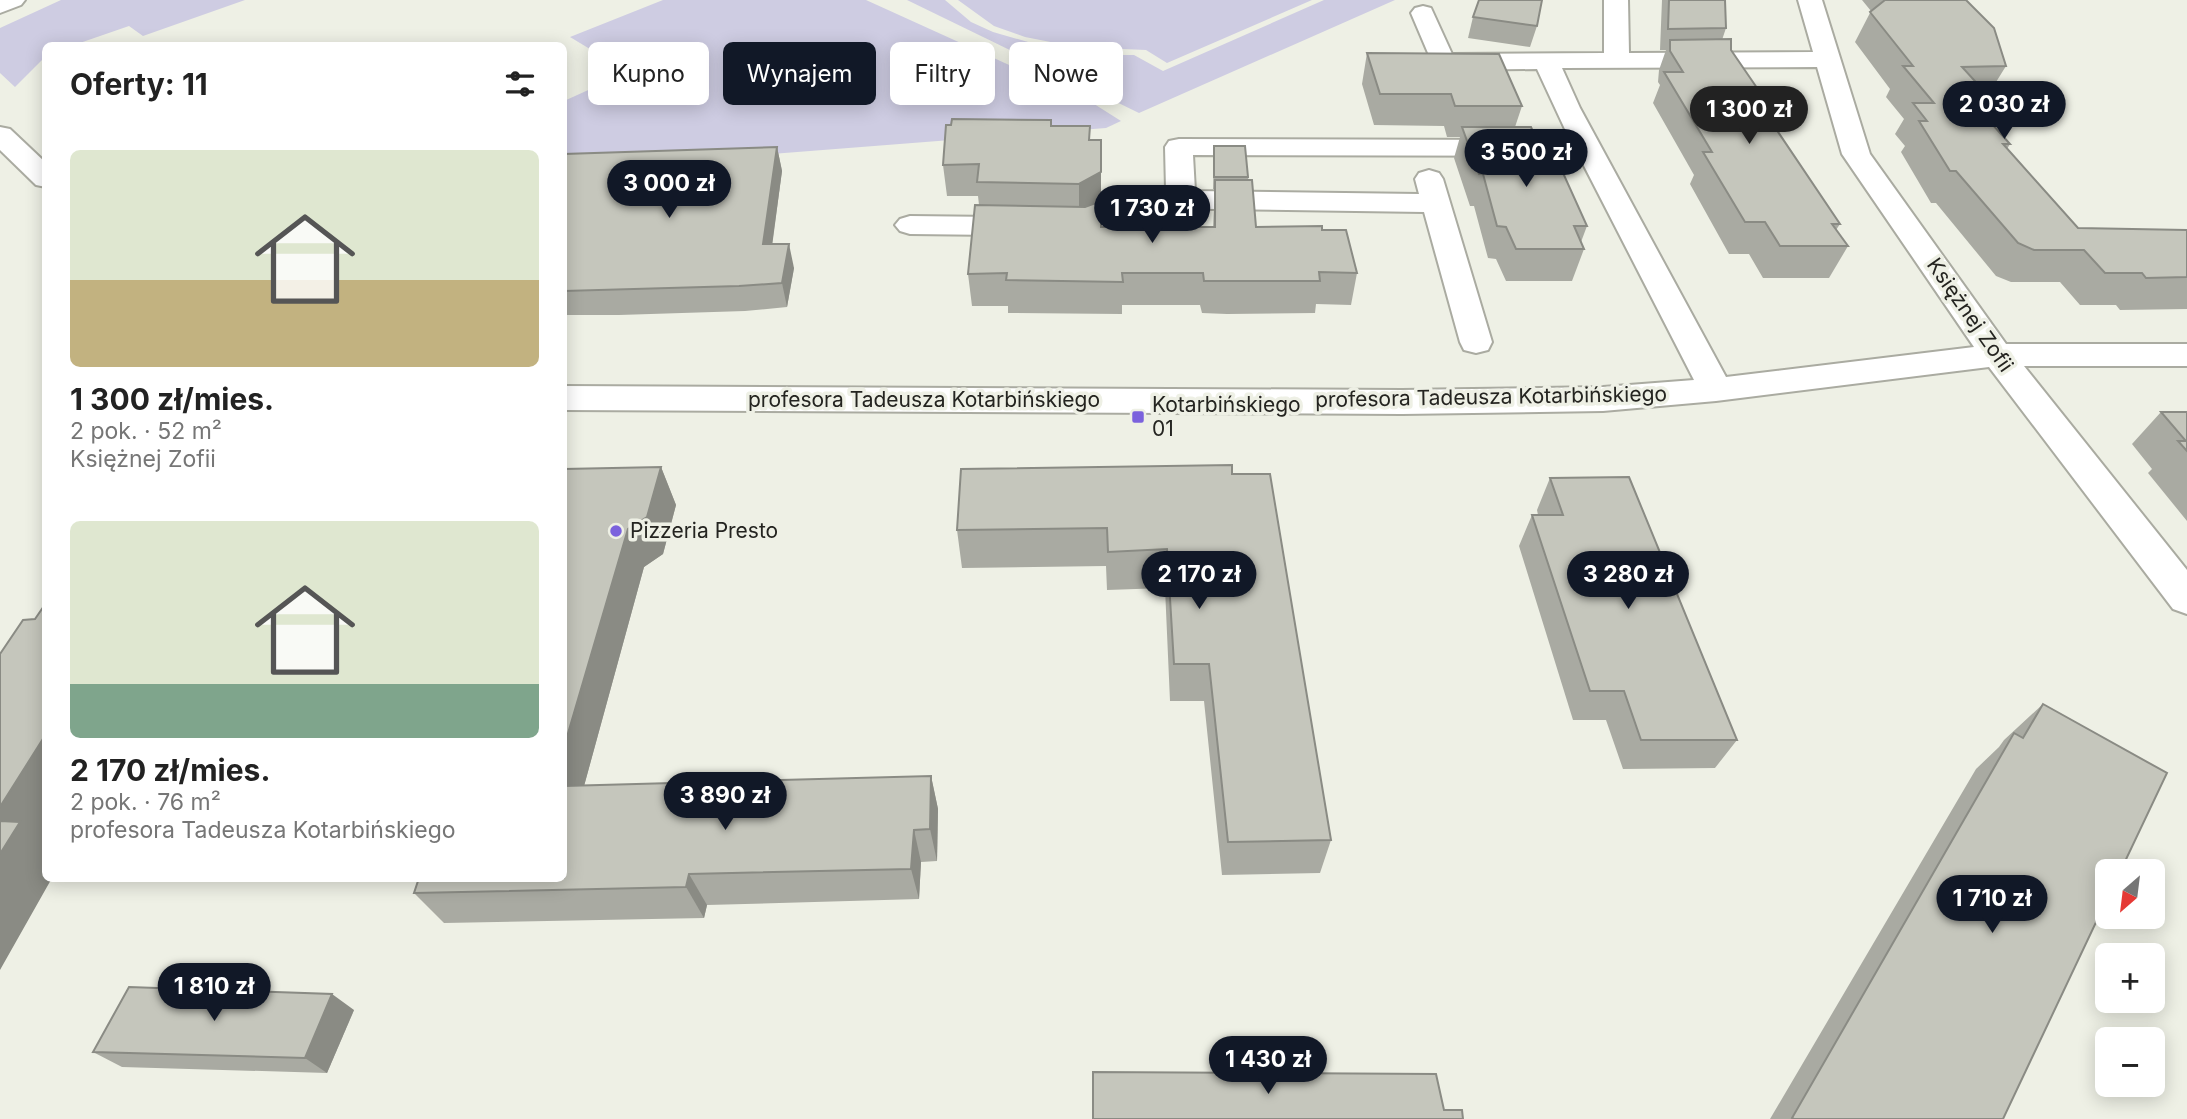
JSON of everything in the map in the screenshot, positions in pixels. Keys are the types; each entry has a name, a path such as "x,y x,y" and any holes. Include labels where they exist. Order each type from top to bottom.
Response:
{"street":[{"path":"0,6 13,0"},
{"path":"1616,0 1617,60"},
{"name":"Księżnej Zofii","path":"1810,0 1856,154 1997,355 2187,598"},
{"path":"1423,13 1443,62 1826,59"},
{"path":"1546,61 1588,148 1716,390"},
{"path":"0,135 42,175"},
{"path":"1181,199 1179,147 1588,148"},
{"path":"1420,148 1476,342"},
{"path":"910,225 1085,227 1138,199 1435,203"},
{"name":"profesora Tadeusza Kotarbińskiego","path":"567,398 1402,402 1603,400 1716,390 1997,355 2187,355"}],"shaded area":[{"path":"61,0 245,0 143,36 129,26 83,42 42,42 42,60 15,87 0,73 0,28"},
{"path":"663,0 866,0 959,42 890,42 890,105 995,105 995,58 1009,65 1009,105 1096,105 1121,121 1106,128 567,170 567,100 588,90 588,105 709,105 709,42 588,42 588,48 570,37"},
{"path":"907,0 945,0 971,22 993,32 1028,42 1009,42 1009,50"},
{"path":"958,0 1312,0 1167,63 1146,50 1123,49 1123,42 1050,42 1025,37 994,26"},
{"path":"1324,0 1395,0 1139,113 1123,105 1123,55 1134,55 1163,71"}],"building":[{"path":"1479,0 1542,0 1537,26 1473,17"},
{"path":"1669,0 1725,0 1726,28 1668,29"},
{"path":"1885,0 1966,0 1994,28 2006,66 1962,67 1996,104 1974,104 2010,144 2003,144 2078,228 2187,230 2187,277 2146,278 2142,273 2105,273 2084,250 2034,250 2018,243 1956,171 1950,171 1919,121 1927,121 1913,103 1934,103 1903,66 1913,66 1870,12"},
{"path":"1731,39 1731,50 1779,120 1770,120 1840,224 1832,224 1848,246 1780,246 1765,222 1745,222 1703,152 1712,152 1664,72 1683,72 1670,51 1670,40"},
{"path":"1367,53 1499,54 1522,106 1455,106 1451,94 1380,94"},
{"path":"952,119 1051,120 1051,126 1090,126 1089,140 1101,140 1101,172 1079,184 977,182 979,164 943,165 946,125 951,125"},
{"path":"1462,127 1531,127 1547,164 1559,164 1587,226 1574,226 1584,249 1516,249 1506,227 1497,226 1483,174 1479,174"},
{"path":"1214,146 1245,146 1248,177 1214,177"},
{"path":"777,147 763,244 789,244 782,283 567,291 567,154"},
{"path":"1215,180 1252,180 1256,227 1322,226 1322,230 1346,230 1357,273 1319,272 1320,281 1204,281 1203,273 1122,273 1123,282 1006,280 1007,273 968,274 975,205 1085,207 1101,201 1101,227 1215,227"},
{"path":"2161,412 2187,412 2187,451 2178,441 2186,441"},
{"path":"1232,465 1232,474 1270,474 1331,840 1228,842 1209,664 1174,664 1167,549 1108,552 1107,528 957,530 961,469"},
{"path":"661,467 647,517 628,529 567,737 567,469"},
{"path":"1629,477 1737,740 1641,740 1624,691 1590,691 1532,515 1563,515 1550,478"},
{"path":"42,609 42,740 0,807 0,654 23,620 35,619"},
{"path":"2043,704 2167,773 2126,859 2095,859 2095,924 2003,1119 1792,1118 2014,733 2023,738"},
{"path":"931,776 930,829 914,830 911,869 689,874 686,887 414,893 418,882 567,882 567,786"},
{"path":"0,821 20,822 0,854"},
{"path":"129,987 332,994 305,1058 93,1052"},
{"path":"1093,1072 1436,1074 1444,1110 1462,1110 1463,1119 1093,1119"}],"place":[{"name":"Kotarbińskiego 01","path":"1138,417"},
{"name":"Pizzeria Presto","path":"616,531"}]}
